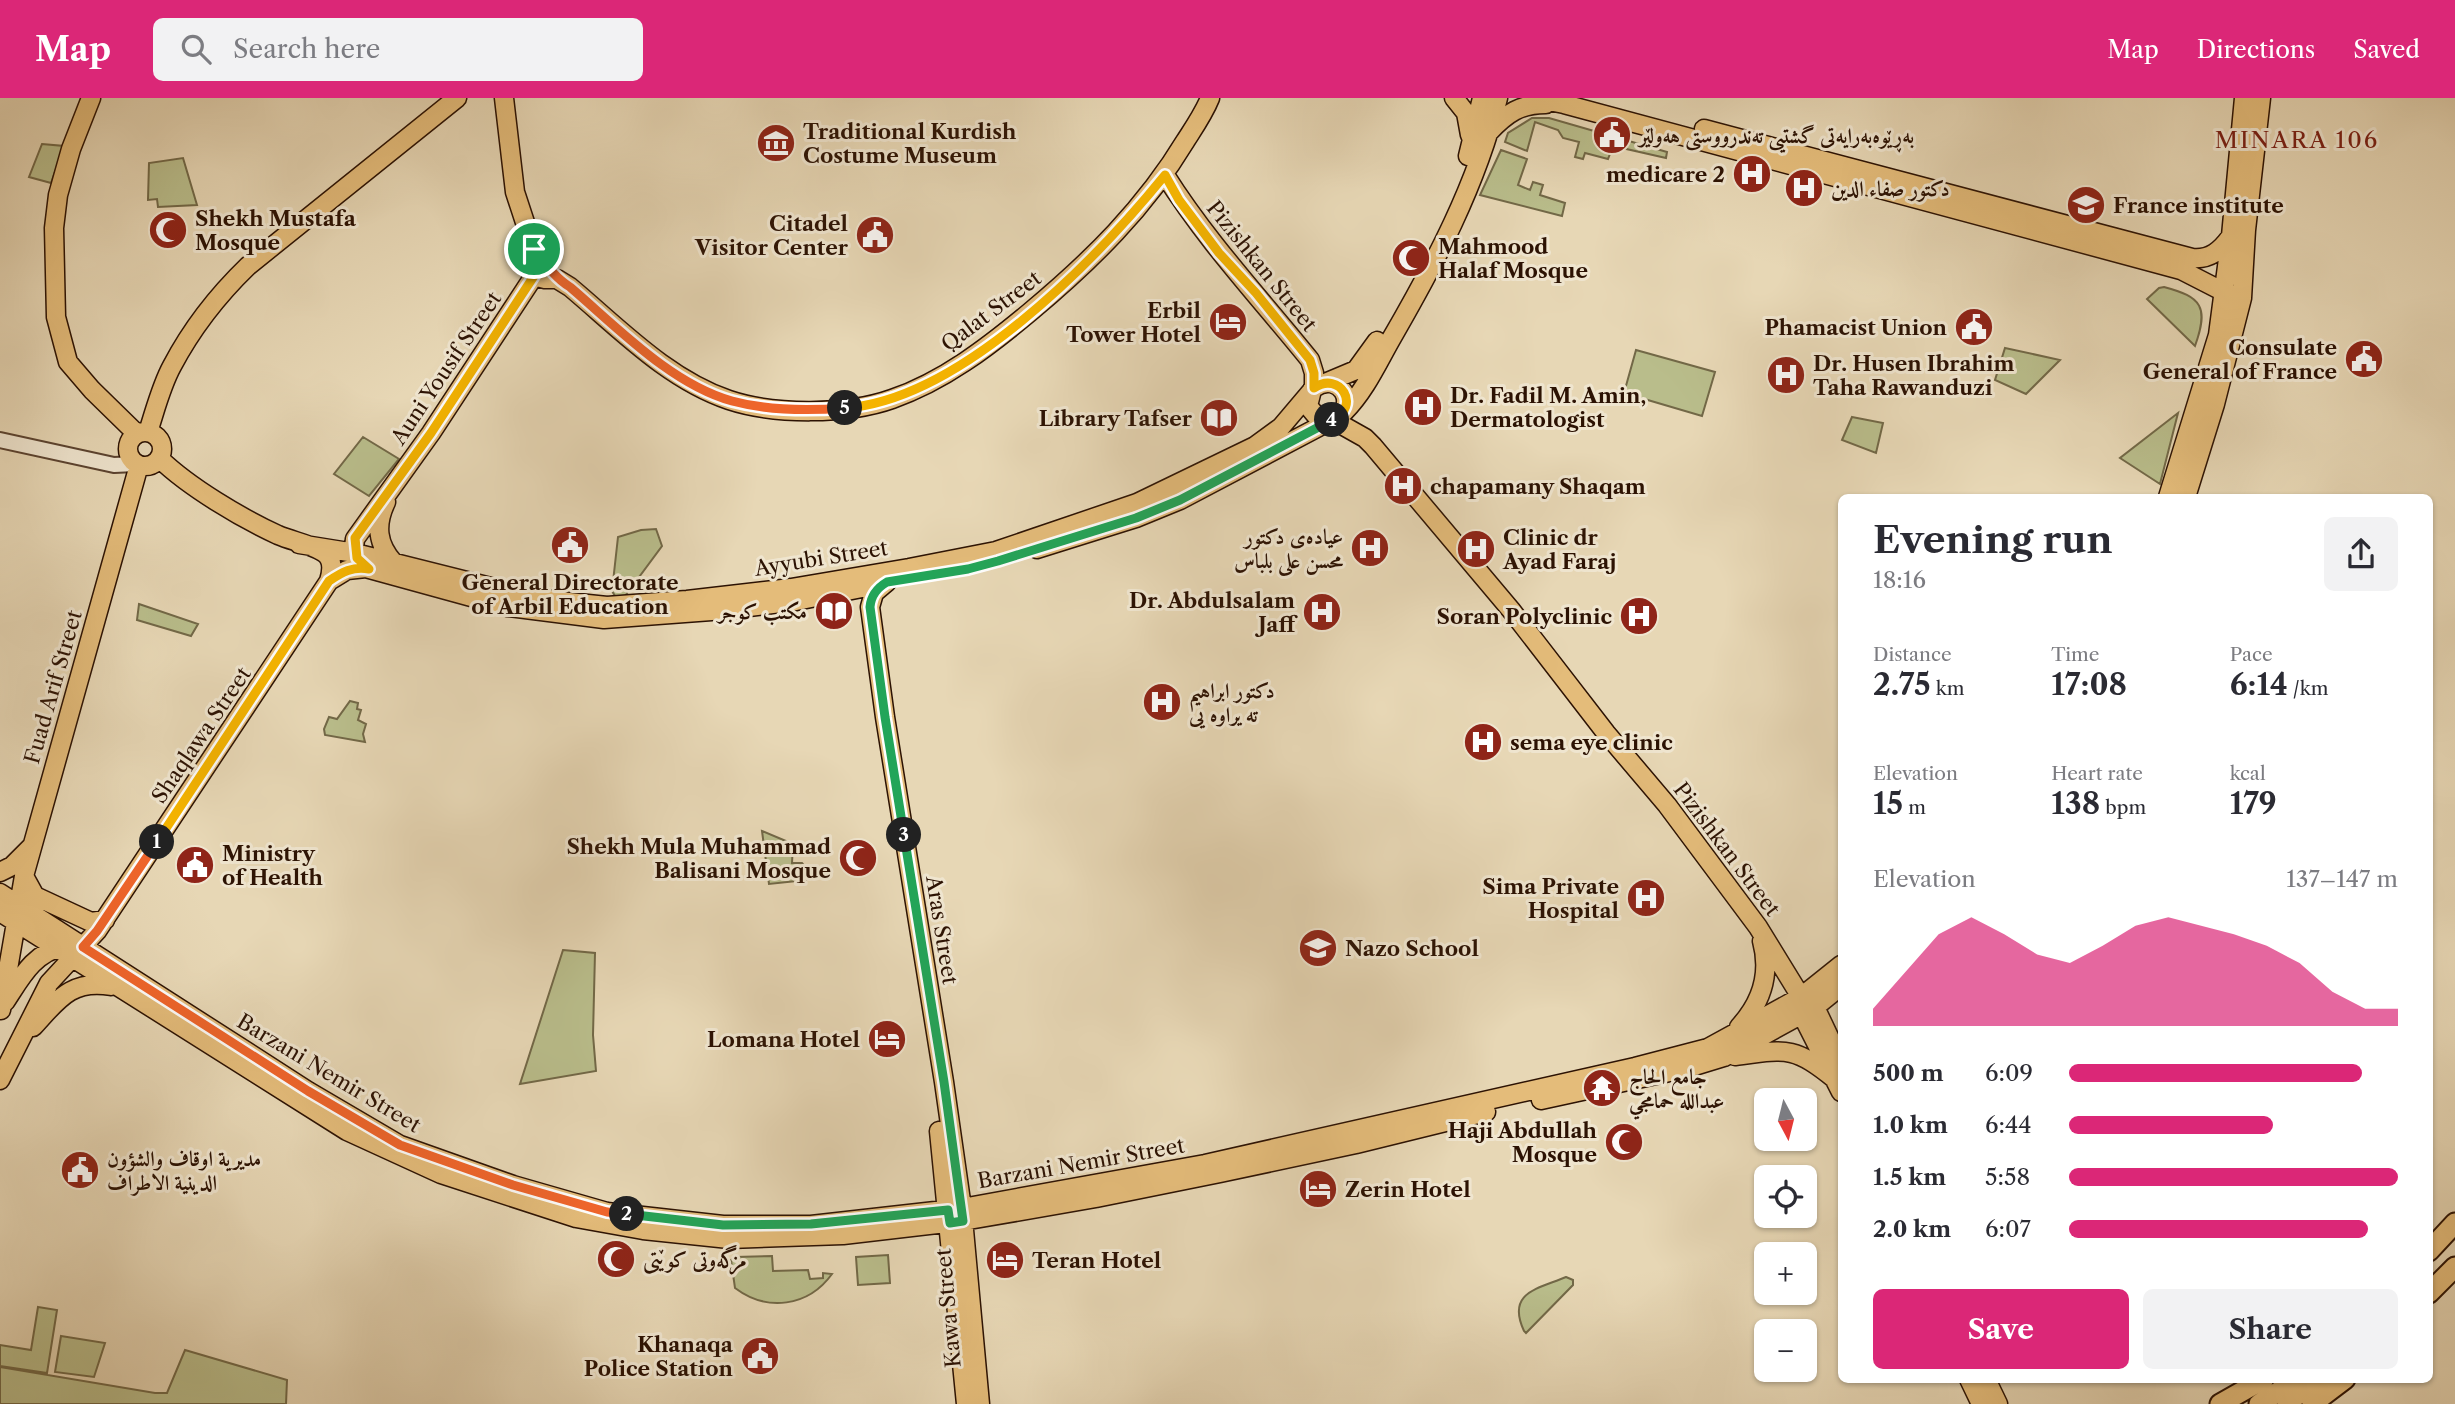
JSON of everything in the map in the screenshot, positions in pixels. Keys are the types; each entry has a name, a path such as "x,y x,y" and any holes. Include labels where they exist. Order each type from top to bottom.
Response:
{"highway":[{"path":"2433,1247 2455,1223"},
{"path":"2433,1288 2451,1271"},
{"path":"2220,1404 2257,1383"},
{"path":"2259,1404 2311,1387"},
{"path":"2283,1404 2311,1387"}],"main road":[{"path":"91,98 71,149 58,195 54,228 56,317 68,362 92,390 143,433 159,440 162,450 160,459 148,466 137,465 127,451 130,441 143,433 171,367 204,314 222,291 251,264 457,98"},
{"path":"504,98 515,192 543,268"},
{"name":"Qalat Street","path":"543,268 570,287 661,363 699,387 730,400 763,407 805,411 852,408 891,400 940,378 987,348 1074,275 1165,175 1210,98"},
{"path":"1454,98 1466,113 1470,150"},
{"path":"1482,98 1470,150 1418,272 1368,356 1352,372 1317,387 1308,403 1311,412 1320,420 1335,419 1360,394 1425,281 1467,193 1498,98"},
{"path":"1534,98 2139,249 2202,259 2215,253 2231,236"},
{"path":"1587,98 1905,189"},
{"path":"2169,494 2233,295 2231,236 2244,98"},
{"path":"2187,494 2215,404 2246,230 2262,98"},
{"path":"1487,134 1503,117 1518,107 1564,104"},
{"name":"Pizishkan Street","path":"1165,175 1179,200 1219,253 1256,293 1310,360 1317,387"},
{"path":"2139,249 2233,295"},
{"name":"Auni Yousif Street","path":"355,553 355,538 368,518 394,485 543,268"},
{"path":"2181,270 2201,282 2207,291 2214,310 2218,335"},
{"path":"1317,387 1334,384 1344,392 1346,404 1335,419"},
{"name":"Ayyubi Street","path":"299,544 355,553 511,592 607,606 687,600 791,587 996,551 1137,503 1255,446 1281,427 1317,387"},
{"name":"Pizishkan Street","path":"1335,419 1373,446 1511,610 1606,733 1667,806 1758,927 1838,1056"},
{"name":"Ayyubi Street","path":"329,581 347,570 360,567 508,607 604,619 725,610 796,601 987,564 1136,518 1180,500 1335,419"},
{"path":"1311,431 1336,431 1362,436"},
{"path":"160,459 181,478 275,534 323,551 332,568 329,581"},
{"name":"Fuad Arif Street","path":"0,1011 24,876 137,465"},
{"name":"Auni Yousif Street","path":"394,485 378,527 382,547 394,563"},
{"name":"Auni Yousif Street","path":"299,544 339,537 368,518"},
{"path":"355,553 359,562 369,569"},
{"name":"Shaqlawa Street","path":"50,983 105,920 329,581"},
{"name":"Aras Street","path":"887,582 874,593 870,607 885,717 942,1069 956,1216"},
{"name":"Aras Street","path":"842,592 861,601 874,719 956,1216"},
{"path":"0,872 12,866 33,846"},
{"path":"24,876 35,896 91,922 105,920"},
{"name":"Barzani Nemir Street","path":"0,893 16,913 77,952 400,1145 513,1185 607,1212 723,1225 811,1224 956,1216 1101,1198 1688,1069 1838,989"},
{"path":"0,1080 50,983 56,961 53,937 46,927 16,913"},
{"path":"1724,1049 1754,1010 1760,997 1766,969 1758,927"},
{"path":"0,1011 29,966 56,948 77,952"},
{"name":"Barzani Nemir Street","path":"77,952 120,988 347,1131 441,1174 576,1218 643,1230 729,1240 843,1235 956,1216 1205,1164 1708,1048 1724,1049"},
{"path":"0,965 0,1011"},
{"name":"Barzani Nemir Street","path":"1806,1006 1838,969"},
{"path":"19,1042 61,998 76,987 91,984 120,988"},
{"path":"1838,989 1831,1010 1838,1046"},
{"name":"Pizishkan Street","path":"1806,1006 1838,1086"},
{"path":"1724,1049 1794,1053 1805,1057 1838,1086"},
{"name":"Kawa Street","path":"956,1216 966,1404"},
{"name":"Kawa Street","path":"956,1216 980,1404"},
{"path":"1971,1383 1981,1404"},
{"path":"1988,1383 1998,1404"}],"street":[{"path":"0,440 114,465 137,465"}],"green space":[{"path":"1532,118 1549,118 1667,152 1666,158 1613,146 1608,159 1585,153 1583,159 1575,157 1579,142 1563,138 1558,130 1535,122 1527,151 1505,142 1508,133"},
{"path":"42,144 64,146 51,183 29,177"},
{"path":"1501,150 1527,159 1518,185 1530,190 1533,182 1543,185 1540,195 1565,203 1562,216 1480,195"},
{"path":"183,158 197,205 158,207 157,199 148,200 149,163"},
{"path":"2164,287 2187,295 2199,306 2201,322 2195,346 2147,299"},
{"path":"2005,348 2060,360 2026,394 1995,380"},
{"path":"1636,350 1715,372 1702,416 1624,393"},
{"path":"2178,413 2160,484 2120,458"},
{"path":"1852,417 1883,423 1876,453 1842,440"},
{"path":"363,437 399,459 369,496 334,474"},
{"path":"656,529 662,546 625,596 615,596 612,591 618,537 641,530"},
{"path":"139,604 198,624 191,636 137,620"},
{"path":"350,701 358,703 357,709 361,710 358,720 366,724 363,734 365,742 325,735 324,729 329,717 337,719"},
{"path":"762,831 793,844 792,863 802,863 811,874 806,880 769,884"},
{"path":"563,950 595,953 593,1035 596,1071 520,1084"},
{"path":"888,1255 890,1283 858,1285 856,1257"},
{"path":"772,1256 773,1271 808,1270 810,1279 823,1278 823,1273 832,1274 811,1293 786,1302 760,1301 735,1288 731,1260 735,1257"},
{"path":"1566,1277 1573,1280 1573,1285 1526,1333 1519,1318 1522,1300 1536,1289"},
{"path":"38,1307 57,1310 47,1373 0,1366 0,1345 31,1350"},
{"path":"61,1336 105,1343 94,1377 55,1372"},
{"path":"185,1350 287,1380 286,1404 0,1404 0,1367 167,1393"}],"place":[{"name":"بەڕێوەبەرایەتی گشتیی تەندرووستی هەولێر","path":"1612,135"},
{"name":"Traditional Kurdish Costume Museum","path":"776,143"},
{"name":"medicare 2","path":"1752,174"},
{"name":"دكتور صفاء الدين","path":"1804,188"},
{"name":"France institute","path":"2086,205"},
{"name":"Shekh Mustafa Mosque","path":"168,230"},
{"name":"Citadel Visitor Center","path":"875,235"},
{"name":"Mahmood Halaf Mosque","path":"1411,258"},
{"name":"Erbil Tower Hotel","path":"1228,322"},
{"name":"Phamacist Union","path":"1974,327"},
{"name":"Consulate General of France","path":"2364,359"},
{"name":"Dr. Husen Ibrahim Taha Rawanduzi","path":"1786,375"},
{"name":"Dr. Fadil M. Amin, Dermatologist","path":"1423,407"},
{"name":"Library Tafser","path":"1219,418"},
{"name":"chapamany Shaqam","path":"1403,486"},
{"name":"General Directorate of Arbil Education","path":"570,545"},
{"name":"عيادەی دکتور محسن علی بلباس","path":"1370,548"},
{"name":"Clinic dr Ayad Faraj","path":"1476,549"},
{"name":"مكتب كوجر","path":"834,611"},
{"name":"Dr. Abdulsalam Jaff","path":"1322,612"},
{"name":"Soran Polyclinic","path":"1639,616"},
{"name":"دكتور ابراهيم ته يراوه يى","path":"1162,702"},
{"name":"sema eye clinic","path":"1483,742"},
{"name":"Shekh Mula Muhammad Balisani Mosque","path":"858,858"},
{"name":"Ministry of Health","path":"195,865"},
{"name":"Sima Private Hospital","path":"1646,898"},
{"name":"Nazo School","path":"1318,948"},
{"name":"Lomana Hotel","path":"887,1039"},
{"name":"جامع الحاج عبدالله حمامجي","path":"1602,1088"},
{"name":"Haji Abdullah Mosque","path":"1624,1142"},
{"name":"مديرية اوقاف والشؤون الدينية الاطراف","path":"80,1170"},
{"name":"Zerin Hotel","path":"1318,1189"},
{"name":"مزگەوتی کوێتی","path":"616,1259"},
{"name":"Teran Hotel","path":"1005,1260"},
{"name":"Khanaqa Police Station","path":"760,1356"}],"district":[{"name":"MINARA 106","path":"2297,140"}],"route":[{"path":"1165,175 1179,200 1219,253 1256,293 1310,360 1314,373 1314,388 1322,383 1331,383 1345,394 1346,407 1336,419 1287,442 1180,500 1136,518 998,561 968,569 887,582 872,596 870,607 885,717 944,1082 963,1221 950,1223 948,1210 811,1224 723,1225 607,1212 513,1185 400,1145 308,1091 83,947 128,887 329,581 353,568 369,569 357,558 355,538 431,433 534,276 534,249 557,279 688,383 730,400 763,407 805,411 852,408 891,400 940,378 987,348 1074,275 1141,205 1165,175"}]}
